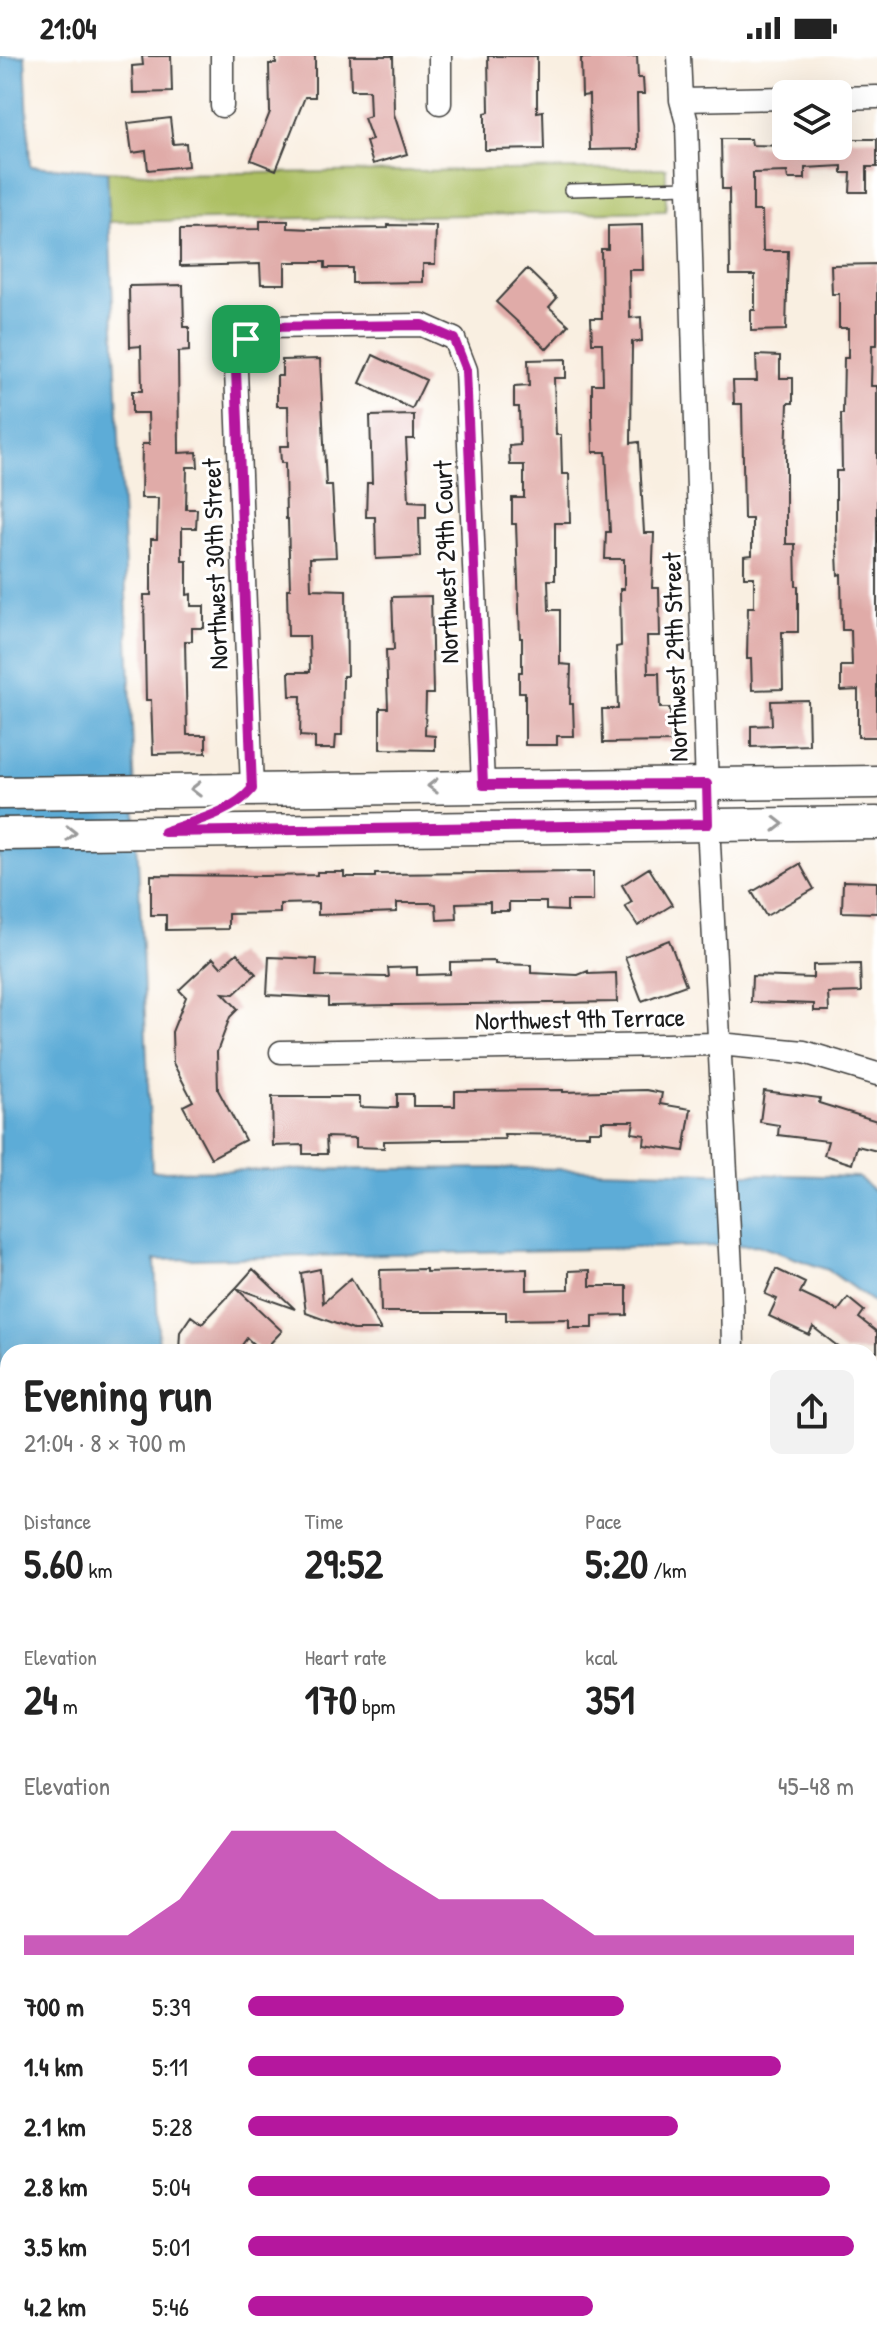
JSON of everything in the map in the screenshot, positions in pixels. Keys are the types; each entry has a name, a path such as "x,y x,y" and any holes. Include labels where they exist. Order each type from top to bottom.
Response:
{"main road":[{"path":"0,793 877,782"},
{"path":"153,832 229,808 242,801 252,789"},
{"path":"0,834 877,823"}],"street":[{"path":"222,56 222,106"},
{"path":"440,56 440,103"},
{"name":"Northwest 29th Street","path":"679,56 681,100 687,123 708,824 733,1344"},
{"path":"852,98 877,97"},
{"path":"681,100 772,98"},
{"name":"Northwest 29th Court","path":"246,339 261,327 422,325 454,339 466,370 483,785"},
{"name":"Northwest 30th Street","path":"246,339 236,370 252,789"},
{"name":"Northwest 9th Terrace","path":"281,1052 719,1044 804,1052 877,1074"}],"lane":[{"path":"570,190 689,187"}],"green space":[{"path":"666,168 666,211 109,222 107,171 162,174"}],"water":[{"path":"0,56 25,56 30,166 107,171 152,1171 519,1168 858,1177 877,1193 877,1305 828,1270 757,1245 155,1260 159,1344 0,1344"}],"building":[{"path":"142,56 171,56 172,92 133,93 132,66 143,65"},
{"path":"276,56 315,56 315,97 305,97 276,170 251,160 270,112 269,64 276,64"},
{"path":"350,56 393,56 394,114 407,154 373,164 366,142 372,140 364,118 370,116 369,90 351,90"},
{"path":"488,56 537,56 537,112 543,111 544,149 485,150 485,113 489,112"},
{"path":"637,56 638,78 643,78 644,94 637,94 638,149 590,150 589,95 582,96 581,58"},
{"path":"170,118 173,144 186,143 188,166 148,170 146,151 132,153 128,123"},
{"path":"721,139 751,139 752,145 772,146 772,160 852,160 852,139 877,139 877,167 867,167 867,192 850,192 851,173 842,173 842,166 805,168 805,179 788,179 787,172 753,173 753,211 762,211 763,251 788,251 786,330 751,331 751,310 755,310 755,275 730,275 729,189 722,189"},
{"path":"260,221 288,221 288,228 312,229 436,226 435,264 423,264 423,282 352,283 352,268 325,268 325,262 285,262 285,284 261,284 260,264 180,266 180,230 260,229"},
{"path":"642,225 643,270 629,270 630,318 641,317 642,341 632,342 631,443 639,442 644,533 654,533 652,588 659,588 660,636 647,636 648,673 659,673 660,708 670,708 671,742 603,743 602,709 618,709 616,647 621,646 620,589 624,589 624,559 605,559 606,532 610,532 606,452 593,452 592,418 592,384 603,384 602,343 592,343 591,318 602,318 601,249 608,249 608,226"},
{"path":"877,264 877,345 872,345 871,386 877,386 877,737 858,737 858,690 841,691 841,666 852,666 851,630 842,630 836,529 836,471 842,471 841,414 844,358 848,358 848,328 839,328 839,294 832,294 831,265"},
{"path":"527,269 557,298 549,307 569,325 547,349 496,302"},
{"path":"183,285 184,327 189,327 189,351 178,352 179,453 197,452 198,467 187,467 186,509 197,509 196,528 182,528 182,561 187,561 187,595 191,594 191,606 204,606 204,628 192,628 192,641 185,641 187,735 206,735 206,753 153,754 151,700 146,700 144,595 151,595 151,539 157,539 158,498 141,498 142,444 149,444 148,413 132,413 132,391 142,391 141,346 130,347 129,286"},
{"path":"373,355 426,380 412,409 360,383"},
{"path":"756,355 780,356 780,378 793,378 793,403 788,403 786,544 795,544 798,632 782,632 783,689 752,690 751,659 747,659 748,607 754,607 754,577 744,577 744,556 752,555 752,519 744,519 742,404 734,404 733,381 757,381"},
{"path":"320,359 326,485 332,485 336,557 310,558 311,589 346,590 347,676 343,676 342,735 336,735 335,749 315,749 315,737 300,736 301,696 290,696 289,672 310,672 309,636 288,636 288,519 285,463 281,463 280,446 289,446 288,406 277,406 277,376 282,376 282,360"},
{"path":"566,359 566,378 554,378 556,435 561,435 562,474 569,474 570,523 555,523 555,580 548,580 549,610 560,610 560,664 571,665 570,704 573,704 574,736 557,736 557,745 525,745 525,692 519,692 522,638 516,524 512,524 512,498 524,498 524,465 510,465 509,446 520,445 519,407 514,407 514,387 529,386 528,360"},
{"path":"414,415 414,439 406,439 409,501 426,502 426,518 419,518 420,557 376,559 375,517 366,517 367,483 372,483 370,416"},
{"path":"431,596 433,694 426,694 425,735 435,736 435,750 380,749 380,708 388,708 386,650 394,650 392,597"},
{"path":"808,700 809,745 751,747 751,726 772,725 771,701"},
{"path":"800,864 814,889 766,916 752,892"},
{"path":"649,868 672,905 638,926 625,906 632,902 622,885"},
{"path":"317,872 344,872 344,877 375,877 375,874 593,872 593,901 567,901 567,911 546,910 546,902 509,902 509,911 490,911 490,902 456,903 457,919 437,920 436,904 431,903 397,903 397,912 318,915 318,903 280,904 280,913 228,914 228,929 166,930 166,915 151,915 151,875 263,876 317,875"},
{"path":"843,881 877,882 877,913 842,912"},
{"path":"669,940 686,985 642,1001 625,957"},
{"path":"237,953 256,974 234,994 223,993 238,1009 230,1017 217,1052 218,1090 245,1140 211,1158 183,1106 193,1101 173,1063 172,1032 186,997 179,990 213,958 221,967"},
{"path":"269,957 317,959 316,976 389,977 388,968 417,967 417,975 450,974 450,962 495,961 495,964 531,965 531,973 616,973 617,1002 328,1006 328,998 267,995"},
{"path":"860,964 861,992 828,993 829,1011 814,1011 814,1004 751,1002 752,976 813,978 813,965"},
{"path":"646,1090 662,1093 660,1104 691,1109 684,1151 644,1145 645,1135 632,1133 634,1121 602,1121 602,1131 589,1131 589,1135 504,1134 505,1139 384,1141 384,1148 356,1147 356,1138 326,1137 327,1154 303,1154 303,1145 273,1146 272,1097 360,1097 360,1107 397,1108 397,1094 413,1094 413,1106 455,1106 455,1091"},
{"path":"764,1091 820,1098 819,1103 877,1121 877,1151 857,1146 852,1164 824,1155 828,1141 778,1135 779,1125 760,1122"},
{"path":"253,1269 295,1309 236,1288"},
{"path":"320,1269 323,1303 351,1278 381,1330 353,1330 306,1313 301,1273"},
{"path":"426,1269 426,1272 527,1269 527,1290 569,1289 569,1271 590,1270 590,1286 627,1286 627,1315 593,1316 593,1328 569,1328 569,1319 506,1320 506,1312 381,1312 380,1270"},
{"path":"776,1269 805,1283 800,1293 838,1311 848,1298 864,1311 859,1318 877,1332 877,1344 835,1344 813,1327 809,1335 769,1316 777,1299 765,1294"},
{"path":"236,1288 282,1331 270,1344 253,1344 247,1338 243,1344 179,1344 180,1332 191,1316 202,1324"}],"route":[{"path":"422,325 454,339 466,370 483,785 707,784 708,824 164,832 229,808 242,801 252,789 236,370 246,339 261,327 422,325"}]}
